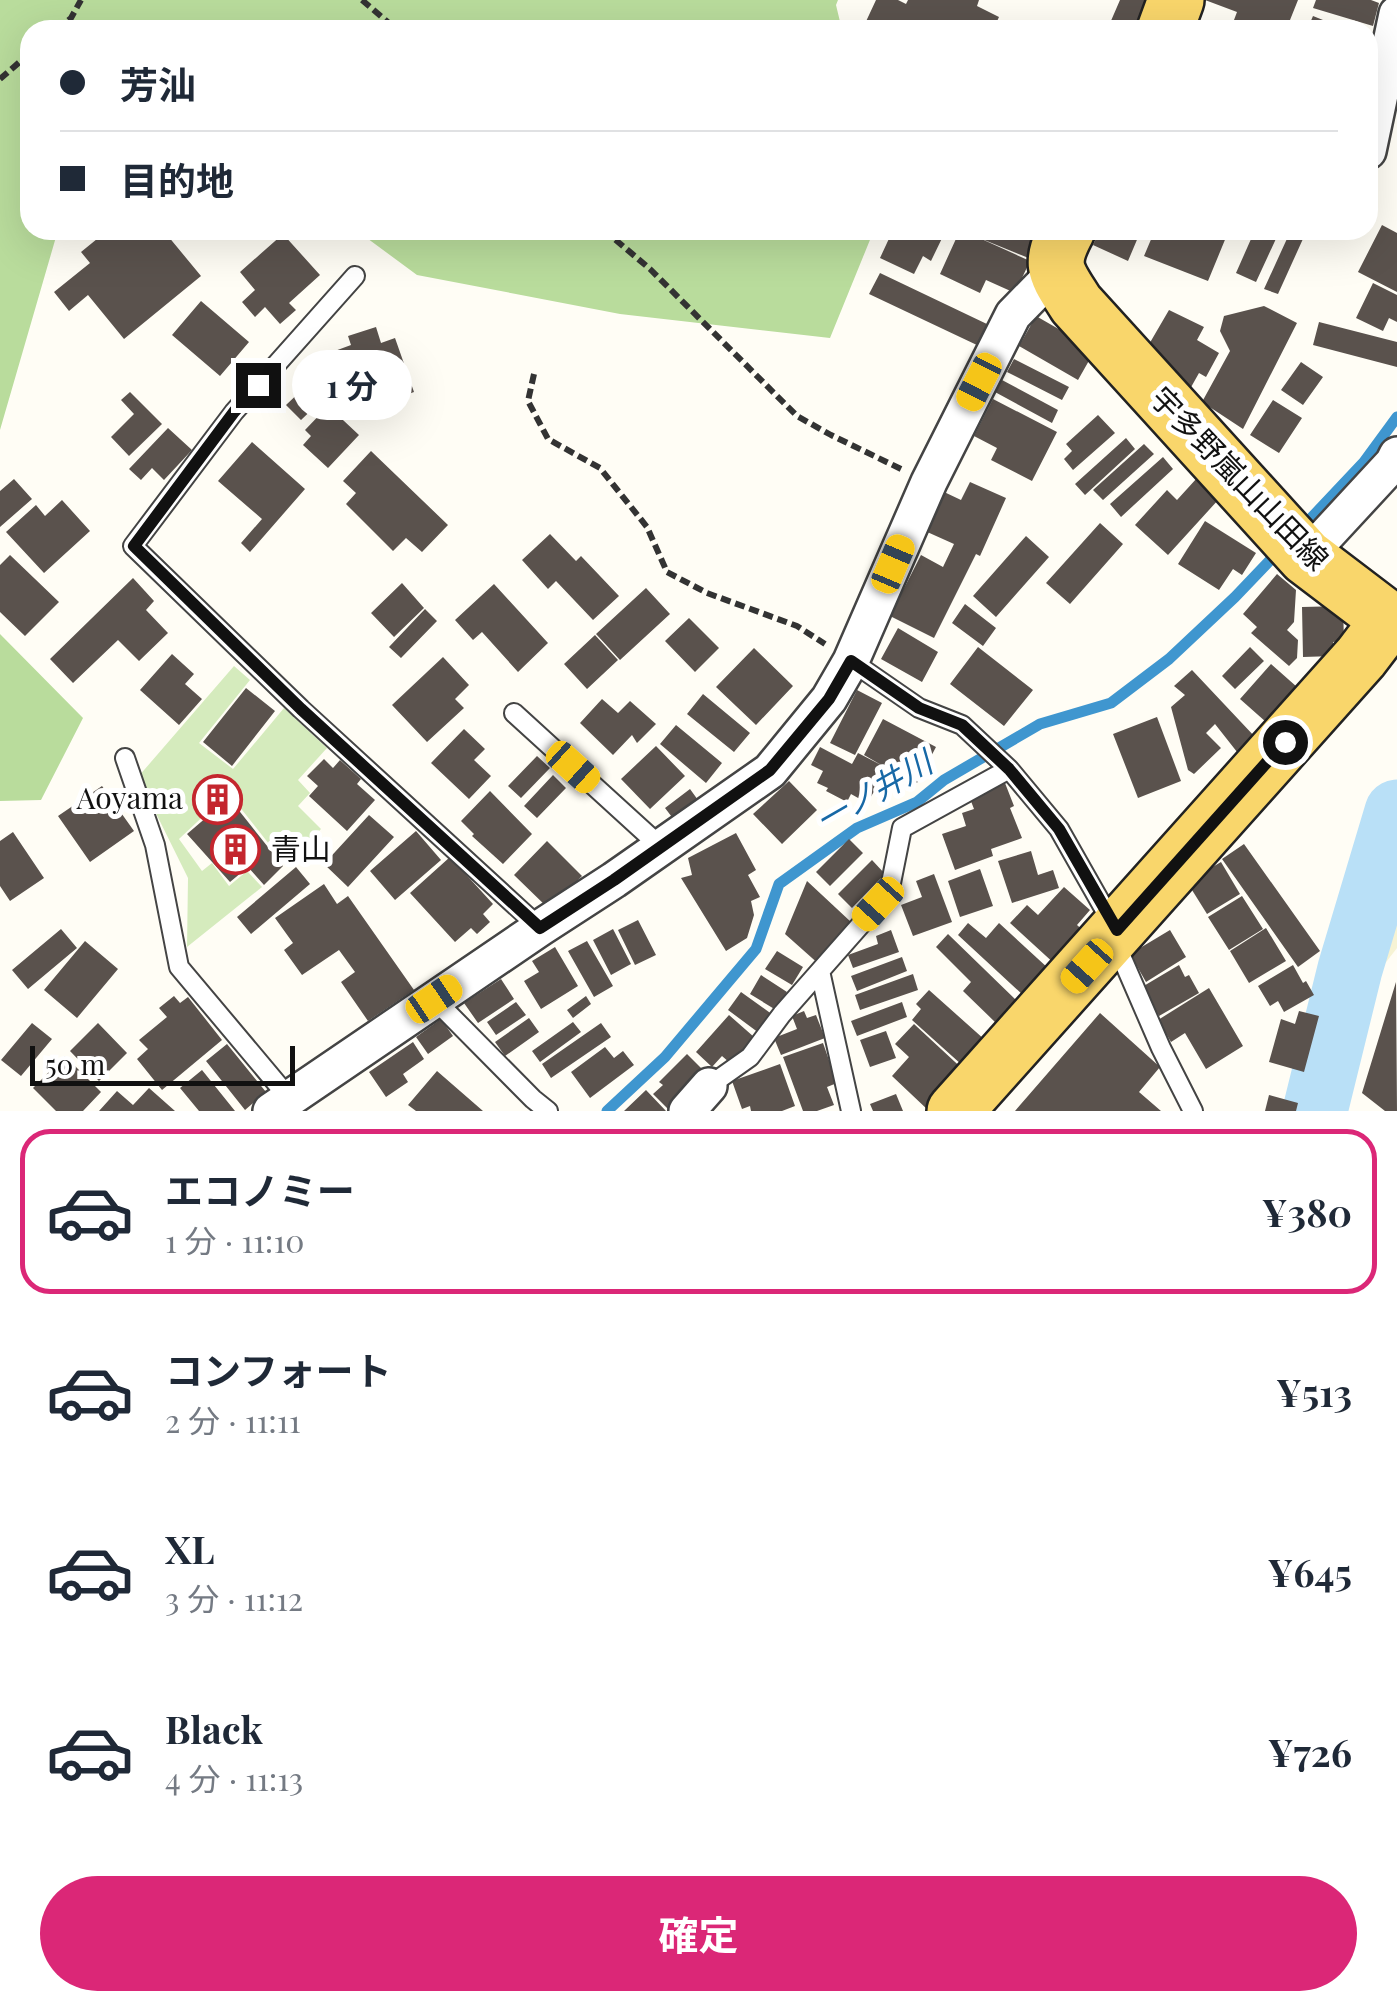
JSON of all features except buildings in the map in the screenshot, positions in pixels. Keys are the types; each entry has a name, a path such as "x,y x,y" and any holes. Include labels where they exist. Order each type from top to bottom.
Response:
{"main road":[{"name":"宇多野嵐山山田線","path":"956,1111 1361,657 1389,620 1296,546 1076,304 1062,251"}],"street":[{"path":"1378,104 1397,14"},
{"path":"280,1104 770,770 829,699 851,661 929,482 1012,315 1062,251"},
{"path":"1296,546 1397,455"}],"lane":[{"path":"355,276 234,412 134,546 301,709 540,928"},
{"path":"851,661 919,708 962,725 1009,769 1059,829 1115,934 1161,1048 1193,1111"},
{"path":"514,714 661,847"},
{"path":"125,758 155,845 179,967 280,1104"},
{"path":"698,1099 750,1058 782,1014 878,904 890,888 902,828 1009,769"},
{"path":"820,970 852,1111"},
{"path":"434,999 548,1111"}],"path":[{"path":"362,0 385,20"},
{"path":"0,79 20,62"},
{"path":"616,240 650,268 797,416 929,482"},
{"path":"534,374 528,402 548,439 600,468 647,528 667,572 706,593 796,626 851,661"}],"shaded area":[{"path":"1397,853 1397,948 1362,993"}],"green space":[{"path":"0,0 838,0 840,20 20,20 20,240 55,240 0,430"},
{"path":"370,240 870,240 830,338 620,314 417,275"},
{"path":"0,634 83,718 41,800 0,801"},
{"path":"234,666 250,680 199,743 233,769 284,708 327,748 298,780 310,793 298,806 321,829 284,863 231,796 226,797 219,789 208,800 213,807 179,839 202,871 212,863 229,886 247,871 262,887 187,947 188,878 138,777"}],"waterway":[{"name":"一ノ井川","path":"1299,531 1364,462 1397,417"},
{"name":"一ノ井川","path":"607,1111 665,1057 756,949 779,884 857,828 917,802 944,780 1040,724 1111,703 1169,659 1279,551"},
{"path":"1315,1111 1350,969 1397,812"}],"place":[{"name":"Aoyama","path":"218,799"},
{"name":"青山","path":"236,850"}],"route":[{"path":"258,385 134,546 301,709 540,928 770,770 829,699 851,661 919,708 962,725 1009,769 1059,829 1117,930 1285,742"}]}
